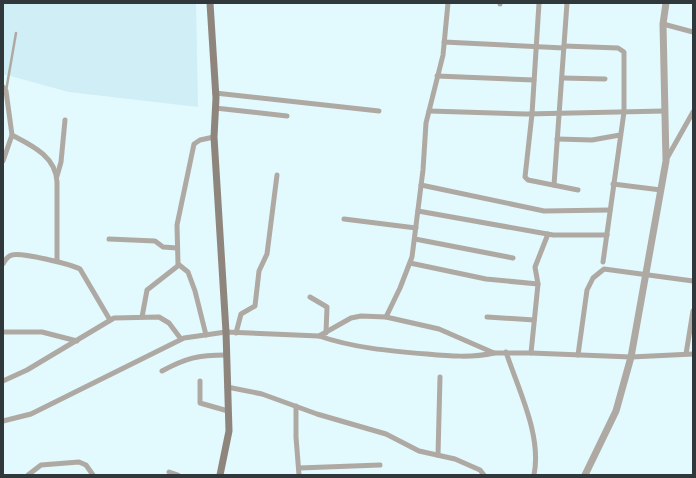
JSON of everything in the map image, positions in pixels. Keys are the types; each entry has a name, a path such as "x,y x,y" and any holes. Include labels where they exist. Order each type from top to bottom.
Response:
{"main road":[{"path":"210,3 215,93 214,137 226,332 229,431 220,475"}],"street":[{"path":"386,317 410,263 415,238 426,130 444,42 448,3"},
{"path":"539,3 532,114 525,178 528,180 578,190"},
{"path":"554,185 567,3"},
{"path":"585,475 616,411 631,358 666,161 663,24 666,3"},
{"path":"663,24 693,32"},
{"path":"444,42 536,47 622,49 624,56 624,112 603,262"},
{"path":"437,76 534,80"},
{"path":"562,78 605,79"},
{"path":"3,161 12,135 5,89"},
{"path":"215,93 379,111"},
{"path":"215,108 287,116"},
{"path":"429,111 532,114 665,111"},
{"path":"666,161 693,112"},
{"path":"57,261 57,177 61,162 65,120"},
{"path":"12,135 41,151 57,177"},
{"path":"557,139 592,140 620,135"},
{"path":"206,335 192,285 186,270 179,265 177,248 177,222 194,144 200,140 214,137"},
{"path":"236,333 241,314 255,306 259,271 267,254 277,175"},
{"path":"613,184 661,190"},
{"path":"421,185 544,211 610,210"},
{"path":"418,211 548,234 607,235"},
{"path":"344,219 416,228"},
{"path":"531,353 538,284 535,267 548,234"},
{"path":"415,238 513,258"},
{"path":"109,239 155,241 163,247 177,248"},
{"path":"3,264 13,254 57,261 82,270 110,320"},
{"path":"410,263 486,279 538,284"},
{"path":"142,317 147,290 179,265"},
{"path":"578,355 586,290 593,278 604,269 693,281"},
{"path":"310,297 327,307 326,333"},
{"path":"686,354 693,311"},
{"path":"3,381 27,370 110,320 118,318 151,316 164,319 181,339"},
{"path":"319,336 351,318 361,316 386,317 439,329 494,353"},
{"path":"487,317 534,320"},
{"path":"3,332 42,332 77,340"},
{"path":"3,421 31,414 181,339 226,332 319,336 352,346 383,351 465,356 479,356 506,352 631,358 693,354"},
{"path":"506,352 534,436 536,467 534,475"},
{"path":"162,371 182,360 203,355 226,355"},
{"path":"438,455 440,378"},
{"path":"200,381 200,403 228,411"},
{"path":"227,386 256,392 386,434 419,451 467,464 480,470 484,475"},
{"path":"296,406 296,437 299,475"},
{"path":"28,475 41,465 79,462 86,465 93,475"},
{"path":"299,468 380,465"},
{"path":"169,472 178,475"}],"lane":[{"path":"5,89 16,33"}],"shaded area":[{"path":"3,3 196,3 198,107 69,92 3,74"}]}
